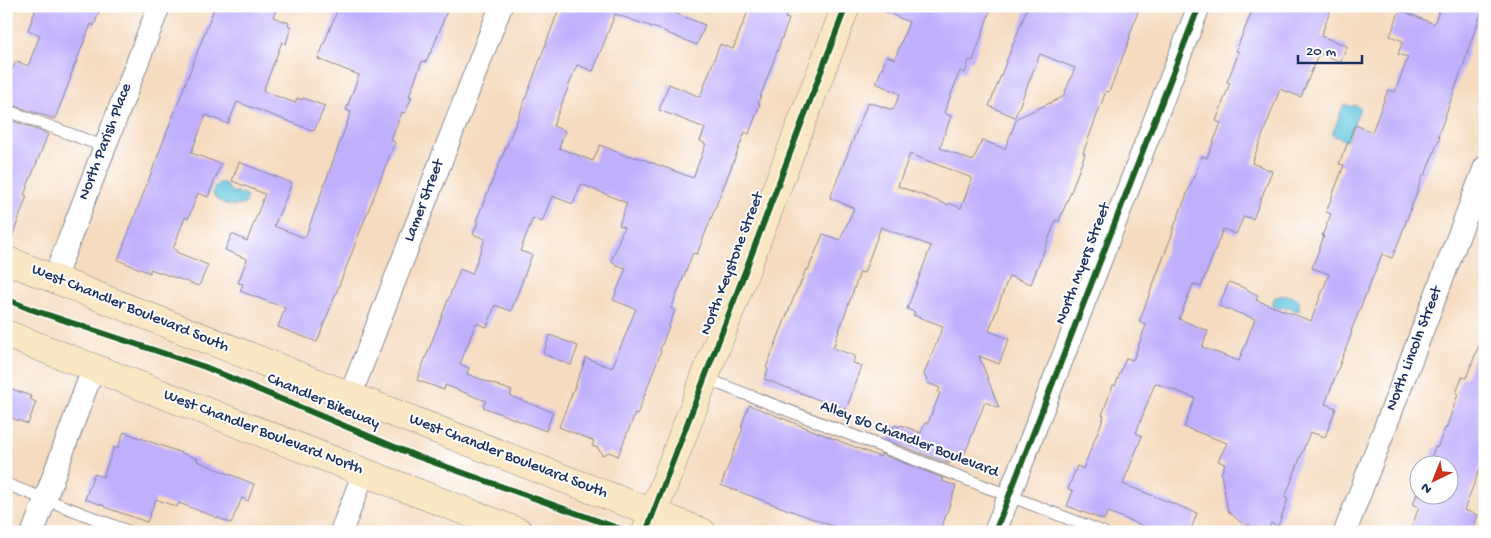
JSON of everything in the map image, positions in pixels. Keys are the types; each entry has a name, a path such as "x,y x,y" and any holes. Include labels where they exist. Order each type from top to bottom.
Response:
{"main road":[{"name":"North Keystone Street","path":"650,523 846,6"},
{"name":"West Chandler Boulevard South","path":"6,260 350,396 650,523 702,532"},
{"name":"West Chandler Boulevard North","path":"6,334 519,532"}],"street":[{"name":"North Parish Place","path":"54,278 159,6"},
{"name":"Lamer Street","path":"350,396 501,6"},
{"name":"North Myers Street","path":"995,532 1198,6"},
{"name":"North Lincoln Street","path":"1345,532 1485,167"},
{"path":"33,532 93,369"},
{"path":"341,532 364,472"}],"lane":[{"path":"6,110 105,147"},
{"name":"Alley s/o Chandler Boulevard","path":"704,378 1102,532"},
{"path":"6,484 130,532"}],"water":[{"path":"1344,104 1360,108 1347,141 1332,135"},
{"path":"219,183 224,183 232,192 247,196 246,203 233,206 220,201 214,193 214,188"},
{"path":"1275,297 1297,298 1299,300 1299,311 1290,307 1275,308 1272,306 1272,301"}],"building":[{"path":"37,6 101,6 94,26 91,24 55,119 6,103 6,67 12,70 16,61 28,66 40,35 28,30"},
{"path":"215,6 278,6 273,17 289,23 288,25 291,27 286,44 282,42 263,91 295,103 297,98 302,100 303,98 325,106 314,131 237,102 228,124 206,115 191,153 221,164 208,197 198,193 188,219 185,217 173,249 208,265 199,286 150,269 150,273 118,260"},
{"path":"339,6 449,6 431,53 426,62 422,61 409,96 412,97 405,113 402,112 391,140 395,142 317,342 278,327 285,308 240,291 243,284 238,283 247,259 225,250 232,234 247,241 265,194 232,181 239,162 292,183 274,226 305,238 351,112 346,110 359,75 318,59"},
{"path":"560,6 657,6 705,25 697,45 667,32 615,14 593,71 577,65 553,126 565,131 559,148 593,161 600,145 629,157 629,155 637,157 693,178 706,144 700,141 705,128 659,110 669,84 700,97 720,44 733,49 750,6 790,6 785,18 789,19 758,103 760,104 749,134 745,132 697,254 693,253 671,309 675,310 661,351 637,415 635,414 618,456 609,452 602,455 598,448 592,446 594,441 559,427 586,358 612,368 636,309 613,300 626,268 611,261 624,227 619,225 627,203 581,184 573,204 552,196 542,222 533,218 520,251 532,255 511,311 495,305 487,327 476,323 460,364 469,368 467,374 512,391 510,396 553,412 546,431 483,407 486,401 445,385 444,390 417,380 460,269 472,274 485,239 473,234 478,222 476,221 520,113"},
{"path":"872,6 979,6 990,11 973,61 969,60 965,73 960,71 944,113 951,116 940,148 973,161 982,140 1005,149 1017,118 1063,97 1075,68 1040,54 1015,117 989,106 1028,6 1140,6 1109,92 1106,91 1072,189 1059,221 1056,220 1031,284 1009,276 989,331 1009,339 999,364 979,356 999,408 985,402 965,453 953,454 949,464 886,440 891,428 893,429 895,425 899,427 901,425 921,433 925,423 928,423 940,393 938,392 940,388 928,383 924,374 943,326 913,315 915,312 907,309 931,246 881,227 864,273 860,272 833,348 855,356 853,363 862,366 846,410 764,379 768,369 766,368 798,287 806,269 808,270 823,234 840,240 854,208 830,198 868,102 893,110 900,94 876,83 887,56 895,59 909,22","holes":["910,154 972,178 961,208 898,186"]},
{"path":"1254,6 1332,6 1321,36 1347,46 1341,62 1319,53 1301,97 1280,89 1252,163 1272,171 1253,219 1244,216 1236,234 1223,229 1201,287 1193,284 1179,319 1208,331 1202,347 1239,361 1255,319 1219,306 1229,282 1258,295 1256,300 1311,321 1329,274 1312,268 1331,214 1326,212 1344,165 1339,164 1355,125 1372,132 1388,90 1395,92 1408,57 1398,54 1403,41 1390,36 1400,10 1434,24 1441,6 1484,6 1438,136 1440,137 1425,175 1423,175 1399,241 1392,258 1382,254 1351,331 1325,404 1336,408 1325,437 1310,432 1285,498 1288,499 1278,526 1271,523 1267,532 1248,524 1247,528 1228,511 1221,474 1225,464 1218,461 1227,443 1184,427 1195,398 1155,383 1136,433 1142,436 1123,484 1197,513 1190,532 1142,532 1144,526 1108,512 1104,520 1067,506 1073,491 1068,489 1077,466 1083,469 1104,416 1102,415 1113,385 1115,386 1126,358 1133,360 1146,325 1139,322 1172,232 1202,156 1207,158 1221,123 1216,121 1230,83 1227,82 1239,52 1236,51"},
{"path":"6,118 48,134 24,195 27,196 9,245 6,245"},
{"path":"1485,333 1485,455 1464,510 1478,515 1472,532 1410,532 1419,507 1416,506 1458,506 1458,456 1432,456 1446,429 1462,377 1466,378"},
{"path":"550,335 578,346 571,365 543,354"},
{"path":"6,387 31,396 30,399 36,402 28,424 6,416"},
{"path":"749,405 880,457 881,454 943,478 942,481 956,486 940,532 849,532 721,485 743,428 741,427"},
{"path":"124,432 198,459 197,461 254,484 248,501 242,498 231,523 179,503 177,507 156,499 147,522 85,499 94,474 103,477 114,447 117,449"}],"cycle path":[{"path":"646,532 846,6"},
{"path":"995,532 1199,6"},
{"name":"Chandler Bikeway","path":"6,299 30,309 205,367 416,456 629,532"}]}
